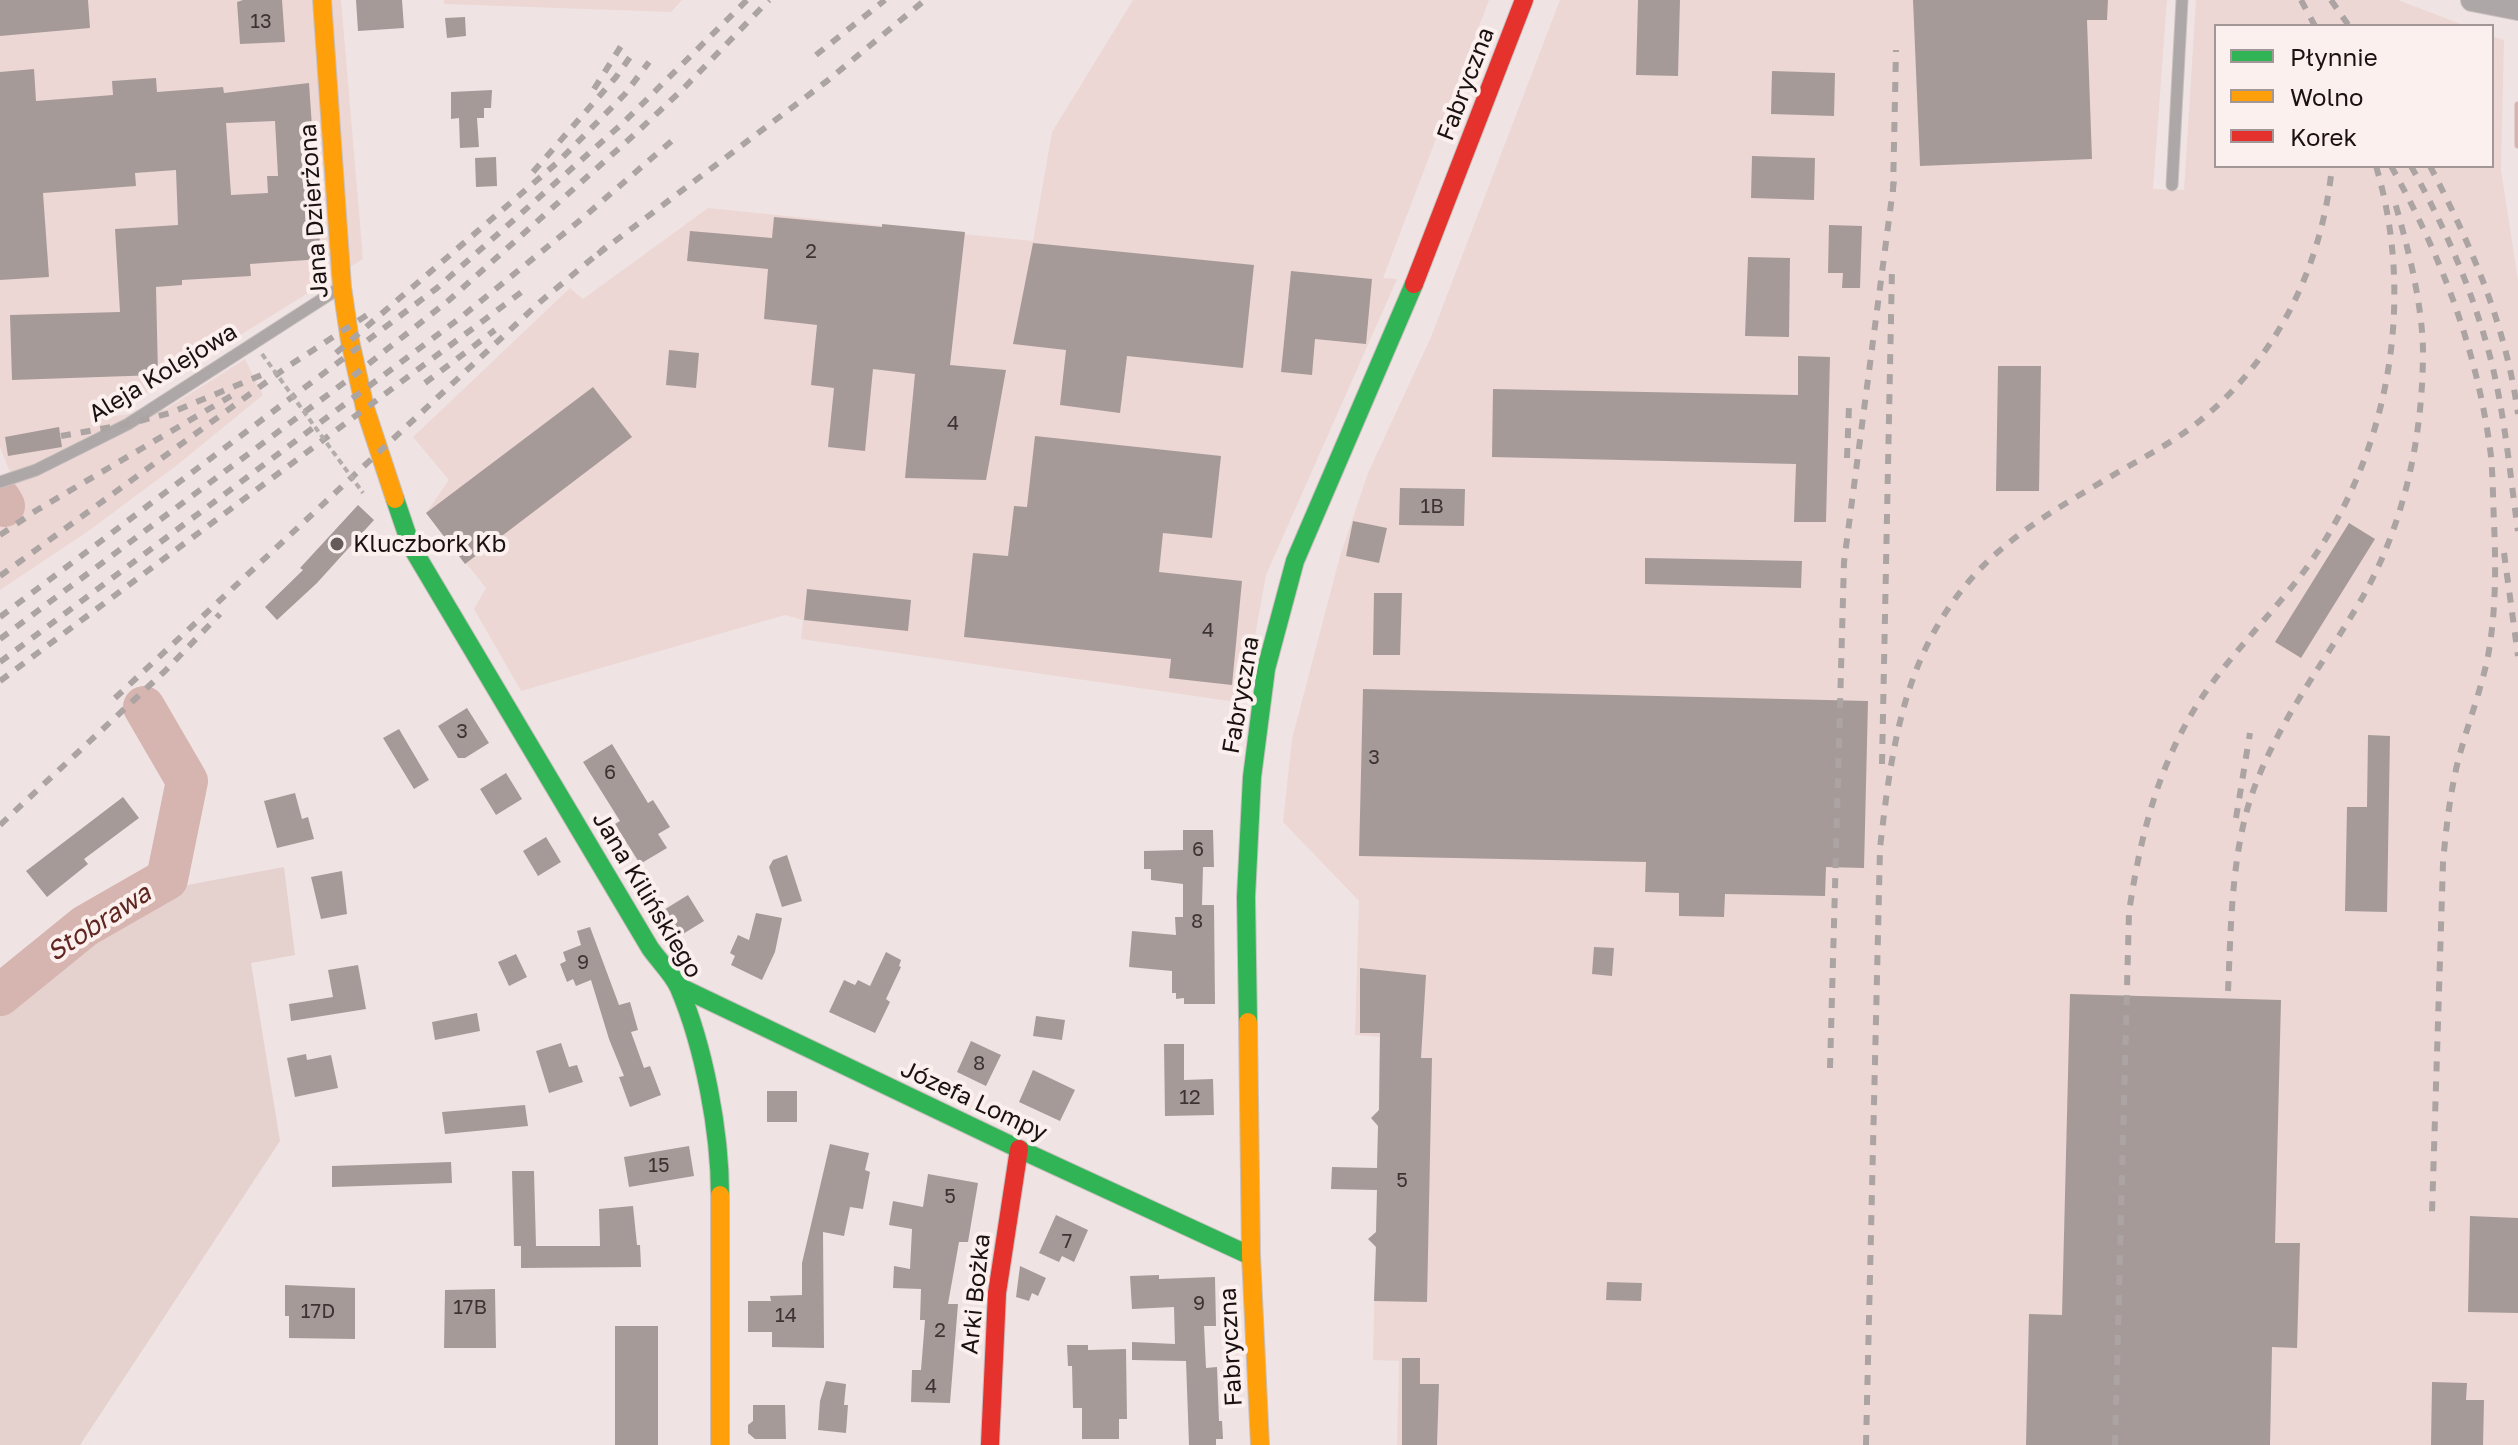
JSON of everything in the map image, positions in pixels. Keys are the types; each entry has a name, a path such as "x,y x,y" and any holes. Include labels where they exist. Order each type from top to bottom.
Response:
{"street":[{"name":"Jana Dzierżona","path":"322,0 342,287 367,416"},
{"name":"Fabryczna","path":"1260,1445 1251,1256 1246,897 1252,777 1266,669 1295,561 1415,283 1524,0"},
{"path":"2472,0 2518,9"},
{"name":"Jana Kilińskiego","path":"367,416 411,546 650,948 678,986 705,1069 720,1175 720,1445"},
{"name":"Józefa Lompy","path":"678,986 1251,1256"},
{"name":"Arki Bożka","path":"990,1445 997,1293 1019,1149"}],"lane":[{"path":"2172,185 2182,0"},
{"name":"Aleja Kolejowa","path":"3,482 36,470 128,424 342,287"}],"path":[{"path":"262,354 363,493"}],"shaded area":[{"path":"0,0 341,0 363,259 108,417 166,409 245,359 263,395 176,466 87,532 0,590 0,494 16,487 0,447"},
{"path":"444,0 682,0 671,12 444,4"},
{"path":"1133,0 1489,0 1383,278 1397,279 1266,575 1243,703 801,639 803,620 785,615 521,691 474,609 486,588 426,513 449,480 413,437 570,288 583,299 708,208 1033,241 1052,132"},
{"path":"1560,0 2167,0 2153,189 2184,190 2196,0 2398,0 2461,24 2214,24 2214,168 2494,168 2494,37 2504,40 2501,170 2518,280 2518,1445 1397,1445 1399,1361 1373,1360 1380,1037 1355,1035 1359,901 1283,822 1292,739 1340,556 1368,473 1431,337"},
{"path":"284,867 295,955 251,963 280,1141 80,1445 0,1445 0,1008 90,939 171,888"}],"building":[{"path":"0,0 88,0 90,28 0,36"},
{"path":"282,0 285,42 240,44 237,2"},
{"path":"356,0 402,0 404,28 358,31"},
{"path":"1638,0 1680,0 1678,76 1636,75"},
{"path":"1913,0 2108,0 2107,20 2087,20 2092,159 1920,166"},
{"path":"465,17 466,36 447,38 445,18"},
{"path":"34,69 36,101 113,95 112,81 156,78 157,92 223,87 224,93 309,83 321,259 250,264 251,276 182,280 182,285 156,287 158,375 12,380 10,315 120,312 115,229 178,225 176,170 135,173 136,186 43,193 49,277 0,280 0,72","holes":["275,121 278,176 267,176 268,193 231,195 226,123"]},
{"path":"1772,71 1835,73 1834,116 1771,114"},
{"path":"492,90 491,108 484,108 484,118 477,118 479,147 460,148 459,118 451,119 451,92"},
{"path":"1752,156 1815,158 1814,200 1751,198"},
{"path":"496,157 497,186 476,187 475,158"},
{"path":"774,217 965,232 950,365 1006,370 986,480 905,478 915,374 873,369 865,451 828,447 834,388 811,385 817,325 764,319 768,269 687,261 690,231 772,238"},
{"path":"1829,225 1862,226 1860,288 1842,288 1843,273 1828,273"},
{"path":"1033,243 1254,265 1243,368 1127,356 1120,413 1060,405 1066,350 1013,344"},
{"path":"1748,257 1790,258 1789,337 1745,336"},
{"path":"1291,271 1372,279 1366,344 1315,339 1312,375 1281,372"},
{"path":"669,350 699,353 696,388 666,385"},
{"path":"1798,356 1830,357 1826,522 1794,522 1796,464 1492,457 1493,389 1798,395"},
{"path":"1998,366 2041,366 2039,491 1996,491"},
{"path":"593,387 632,437 465,564 426,513"},
{"path":"59,427 62,447 8,456 5,437"},
{"path":"1035,436 1221,456 1212,538 1163,533 1159,572 1242,581 1232,685 1169,678 1171,659 964,637 973,553 1008,556 1014,506 1027,507"},
{"path":"1400,488 1465,489 1464,526 1399,525"},
{"name":"Kluczbork Kb","path":"358,505 374,520 317,583 277,620 265,607 303,570 300,568"},
{"path":"1353,521 1387,528 1379,563 1346,556"},
{"path":"2349,523 2375,539 2301,658 2275,642"},
{"path":"1645,558 1802,561 1801,588 1645,584"},
{"path":"807,589 911,600 908,631 804,620"},
{"path":"1374,593 1402,593 1400,655 1373,655"},
{"path":"1363,689 1868,701 1864,868 1826,867 1825,896 1725,894 1724,917 1679,916 1679,893 1645,892 1646,862 1359,856"},
{"path":"467,708 489,743 465,758 458,758 438,726"},
{"path":"399,729 429,780 414,789 383,738"},
{"path":"2368,735 2390,736 2387,912 2345,911 2347,807 2367,807"},
{"path":"612,744 648,803 653,800 670,827 658,834 667,848 640,864 615,824 620,821 583,762"},
{"path":"506,773 522,799 496,815 480,789"},
{"path":"295,793 302,819 308,817 314,839 277,848 264,801"},
{"path":"123,797 139,818 84,859 88,864 47,897 26,871"},
{"path":"1183,830 1213,830 1214,867 1203,867 1202,905 1214,905 1215,1004 1184,1004 1184,998 1176,999 1176,993 1172,993 1172,971 1129,967 1132,931 1176,935 1175,917 1183,917 1183,884 1151,880 1151,869 1144,869 1144,851 1183,850"},
{"path":"546,837 561,862 538,876 523,851"},
{"path":"787,855 802,901 782,907 769,867 773,860"},
{"path":"342,871 347,914 321,919 311,877"},
{"path":"688,895 704,921 678,937 662,911"},
{"path":"756,913 782,918 775,952 762,980 731,965 735,956 730,953 738,935 749,940"},
{"path":"590,927 619,1005 630,1002 638,1030 631,1032 644,1068 650,1066 661,1095 630,1107 619,1077 624,1076 591,980 576,986 573,979 567,982 560,964 566,961 563,952 581,945 577,931"},
{"path":"1594,947 1614,948 1612,976 1592,974"},
{"path":"886,952 901,960 901,967 886,999 890,1002 875,1033 829,1012 844,980 855,985 858,980 870,986"},
{"path":"516,954 527,977 509,986 498,962"},
{"path":"358,965 366,1009 291,1021 289,1004 333,997 328,970"},
{"path":"1360,968 1426,975 1421,1058 1432,1058 1427,1302 1374,1301 1376,1247 1368,1239 1376,1232 1377,1190 1331,1189 1332,1167 1377,1168 1378,1126 1371,1118 1379,1110 1380,1033 1360,1033"},
{"path":"2070,994 2281,1000 2275,1243 2300,1243 2297,1348 2272,1347 2270,1445 2026,1445 2029,1314 2062,1315"},
{"path":"477,1013 480,1031 435,1040 432,1022"},
{"path":"1036,1016 1065,1020 1062,1040 1033,1036"},
{"path":"971,1041 1001,1055 986,1086 957,1072"},
{"path":"561,1043 569,1067 577,1065 583,1082 549,1093 536,1051"},
{"path":"1164,1044 1184,1044 1184,1080 1213,1079 1214,1115 1165,1116"},
{"path":"306,1054 307,1060 331,1055 338,1088 295,1097 287,1058"},
{"path":"1033,1070 1075,1090 1060,1121 1019,1102"},
{"path":"767,1091 797,1091 797,1122 767,1122"},
{"path":"525,1105 528,1126 445,1134 442,1112"},
{"path":"830,1144 869,1153 865,1170 870,1172 863,1209 850,1207 844,1236 823,1232 824,1348 772,1347 772,1332 748,1332 748,1301 771,1301 770,1296 802,1295 802,1263"},
{"path":"689,1146 694,1176 629,1187 624,1157"},
{"path":"451,1162 452,1183 332,1187 332,1166"},
{"path":"512,1171 534,1171 536,1246 514,1246"},
{"path":"928,1174 978,1183 968,1242 959,1242 948,1304 958,1304 950,1403 911,1402 912,1370 921,1370 925,1320 920,1320 921,1289 893,1288 894,1266 910,1269 912,1229 889,1225 893,1201 923,1207"},
{"path":"633,1206 641,1267 521,1268 521,1246 600,1246 599,1209"},
{"path":"1056,1215 1088,1230 1074,1262 1062,1256 1059,1262 1039,1253"},
{"path":"2470,1216 2518,1218 2518,1313 2468,1312"},
{"path":"1020,1266 1046,1278 1038,1296 1032,1293 1029,1301 1016,1297"},
{"path":"1159,1275 1159,1279 1215,1277 1216,1326 1204,1326 1206,1368 1217,1367 1219,1421 1222,1421 1223,1439 1216,1439 1216,1445 1189,1445 1186,1361 1132,1360 1132,1342 1175,1344 1174,1307 1132,1309 1130,1276"},
{"path":"1607,1282 1642,1283 1641,1301 1606,1300"},
{"path":"285,1285 355,1288 355,1339 289,1338"},
{"path":"495,1289 496,1348 444,1348 445,1290"},
{"path":"615,1326 658,1326 658,1445 615,1445"},
{"path":"1067,1345 1088,1345 1088,1350 1126,1349 1127,1419 1119,1419 1119,1439 1082,1439 1082,1408 1073,1408 1072,1366 1068,1366"},
{"path":"1402,1358 1420,1358 1420,1384 1439,1384 1437,1445 1402,1445"},
{"path":"826,1381 846,1384 846,1433 818,1430 820,1401"},
{"path":"2432,1382 2467,1383 2466,1400 2484,1400 2483,1445 2431,1445"},
{"path":"753,1405 785,1405 786,1439 755,1439 748,1433 748,1425 753,1421"}],"waterway":[{"path":"2518,105 2518,145"},
{"name":"Stobrawa","path":"0,499 4,506"},
{"name":"Stobrawa","path":"0,995 85,926 167,879 187,781 144,707"}],"railway":[{"path":"0,617 437,288 623,123 747,0"},
{"path":"0,639 357,373 448,301 634,135 769,0"},
{"path":"816,55 885,0"},
{"path":"598,254 827,81 925,0"},
{"path":"2301,0 2314,24"},
{"path":"2331,0 2348,24"},
{"path":"594,89 623,43"},
{"path":"533,172 616,77 635,50"},
{"path":"1893,192 1896,50"},
{"path":"336,353 558,162 625,94 649,62"},
{"path":"0,662 460,318 675,138"},
{"path":"1866,1445 1880,848 1895,744 1913,678 1944,615 1965,586 1999,551 2058,508 2188,430 2245,377 2288,313 2304,279 2317,242 2332,168"},
{"path":"2115,1445 2129,912 2138,862 2149,814 2165,767 2187,722 2212,683 2302,574 2332,529 2356,481 2374,431 2387,379 2393,325 2394,272 2388,218 2376,168"},
{"path":"2392,168 2442,270 2467,343 2485,417 2493,481 2495,573 2491,639 2482,682 2455,773 2443,863 2432,1213"},
{"path":"2412,168 2453,252 2486,342 2502,412 2518,531"},
{"path":"2431,168 2473,256 2496,317 2518,414"},
{"path":"1830,1068 1844,562 1894,181"},
{"path":"2228,991 2235,871 2250,800 2284,725 2372,580 2398,517 2414,451 2422,384 2422,331 2413,272 2393,196"},
{"path":"115,698 540,302 606,247"},
{"path":"1882,764 1892,268"},
{"path":"0,681 527,288"},
{"path":"0,576 287,367 367,315"},
{"path":"425,383 495,330"},
{"path":"61,436 170,413 264,374"},
{"path":"0,535 231,396"},
{"path":"1847,458 1849,406"},
{"path":"2504,553 2518,656"},
{"path":"0,825 165,671 220,614"},
{"path":"2236,818 2250,733"}],"traffic: fast":[{"path":"1248,1022 1246,897 1252,777 1266,669 1295,561 1414,284"},
{"path":"395,499 411,546 650,948 679,988 696,1036 709,1090 720,1195"},
{"path":"678,986 1251,1256"}],"traffic: slow":[{"path":"322,0 342,287 365,408 395,499"},
{"path":"1248,1022 1251,1256 1260,1445"},
{"path":"720,1195 720,1445"}],"traffic: jam":[{"path":"1414,284 1524,0"},
{"path":"990,1445 997,1293 1019,1149"}],"place":[{"name":"Kluczbork Kb","path":"337,544"}]}
